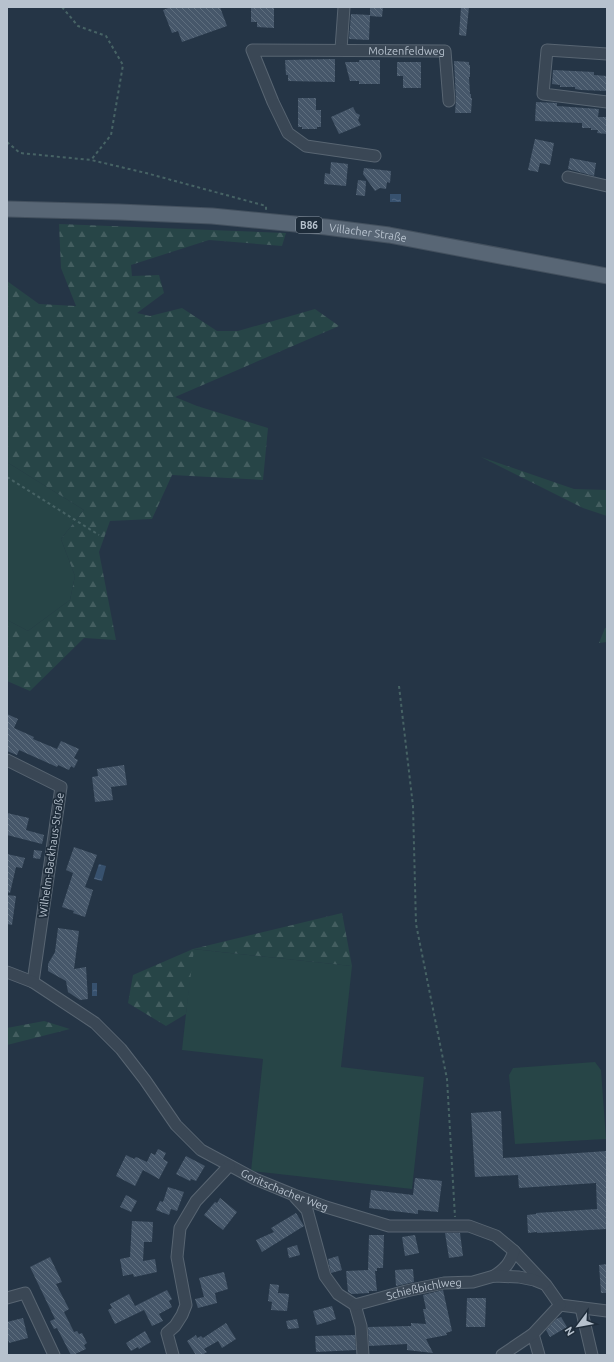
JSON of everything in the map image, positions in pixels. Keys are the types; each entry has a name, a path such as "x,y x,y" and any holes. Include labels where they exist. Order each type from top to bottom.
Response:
{"main road":[{"name":"Villacher Straße","path":"7,209 181,214 264,221 389,235 607,276"}],"street":[{"path":"341,49 344,7"},
{"name":"Molzenfeldweg","path":"375,156 306,146 288,134 252,50 341,49 446,51 449,101"},
{"path":"607,54 547,50 543,94 607,102"},
{"path":"568,177 607,186"},
{"name":"Wilhelm-Backhaus-Straße","path":"7,760 61,787 33,982"},
{"name":"Goritschacher Weg","path":"7,972 33,982 95,1023 121,1048 176,1126 201,1150 255,1179 294,1195 326,1207 389,1226 469,1226 496,1236 514,1250 546,1285 560,1305"},
{"path":"173,1355 167,1333 175,1326 186,1305 177,1257 180,1228 196,1201 229,1166"},
{"path":"294,1195 307,1210 325,1276 338,1294 355,1305 361,1326 363,1355"},
{"name":"Schießbichlweg","path":"355,1305 444,1283 473,1282 494,1276 503,1270 511,1261 514,1250"},
{"name":"Schießbichlweg","path":"494,1276 519,1277 534,1280 546,1285"},
{"path":"7,1298 25,1293 54,1355"},
{"path":"502,1355 533,1334 560,1305 607,1311"},
{"path":"581,1308 592,1355"},
{"path":"533,1334 539,1355"}],"path":[{"path":"62,7 78,26 106,36 123,65 111,135 91,160"},
{"path":"7,142 20,153 91,160 266,206 264,221"},
{"path":"7,477 99,535"},
{"path":"399,686 413,806 416,924 447,1079 456,1220"}],"green space":[{"path":"59,224 286,233 282,246 209,240 131,265 132,276 159,275 164,293 137,313 150,316 182,308 217,331 238,331 315,309 339,326 175,397 197,406 268,428 263,480 172,475 152,519 110,521 99,552 116,640 84,638 30,691 7,681 7,620 28,631 70,600 75,576 61,539 84,510 7,462 7,281 39,304 76,306 61,268"},
{"path":"481,457 574,489 607,490 607,516 583,508"},
{"path":"7,462 84,510 61,539 75,576 70,600 28,631 7,620"},
{"path":"605,628 607,628 607,642 599,643"},
{"path":"342,913 352,966 194,949 186,1014 166,1026 128,1003 133,975 193,949"},
{"path":"193,949 352,966 341,1067 424,1077 412,1189 251,1171 263,1059 182,1050"},
{"path":"44,1021 70,1029 7,1045 7,1028"},
{"path":"595,1062 601,1070 606,1139 515,1144 509,1075 513,1068"}],"water":[{"path":"390,194 401,194 401,202 390,202"},
{"path":"99,864 106,866 102,881 94,879"},
{"path":"92,983 97,983 97,996 92,996"}],"building":[{"path":"171,7 220,7 227,26 182,42 178,31 172,33 163,10"},
{"path":"251,7 274,7 274,28 257,27 257,22 251,22"},
{"path":"370,7 383,7 382,17 370,16 369,40 349,39 351,14 370,15"},
{"path":"461,7 469,7 466,36 459,35"},
{"path":"335,59 335,82 288,81 285,60"},
{"path":"359,60 380,60 380,84 359,84 359,81 350,81 345,62 359,62"},
{"path":"454,61 469,62 470,65 470,94 472,98 471,113 455,113 456,100"},
{"path":"397,62 421,62 421,88 403,88 403,76 397,76"},
{"path":"553,70 594,72 594,75 607,76 607,91 581,90 575,89 575,87 560,87 560,85 552,84"},
{"path":"298,98 316,98 316,110 321,110 321,127 317,127 317,129 302,129 302,127 298,127"},
{"path":"536,102 557,103 557,106 599,109 598,117 607,117 607,134 597,133 598,130 591,130 591,128 582,128 582,123 535,121"},
{"path":"353,107 356,113 360,115 358,120 361,125 339,134 331,117"},
{"path":"535,139 554,143 550,165 540,163 538,172 528,170"},
{"path":"570,158 596,163 594,176 568,169"},
{"path":"331,162 348,164 346,186 324,184 325,173 330,174"},
{"path":"364,168 391,171 390,183 387,182 386,189 380,188 375,191 363,174"},
{"path":"358,180 366,181 365,196 356,195"},
{"path":"7,714 18,719 14,728 34,737 33,739 57,749 61,741 79,749 74,758 78,760 74,768 71,766 69,770 58,765 57,767 19,750 17,755 7,751"},
{"path":"124,765 127,785 111,787 113,800 95,802 92,777 98,776 97,769"},
{"path":"7,813 29,818 26,830 44,835 42,844 7,835"},
{"path":"74,847 97,855 85,887 93,890 85,917 62,907 73,873 66,870"},
{"path":"34,850 42,851 40,859 33,858"},
{"path":"7,854 25,858 22,868 16,867 10,893 7,892"},
{"path":"7,895 16,896 12,925 7,924"},
{"path":"58,928 79,931 74,969 86,967 88,999 80,1000 68,992 66,981 48,971 48,964 55,952"},
{"path":"501,1111 503,1158 607,1151 607,1229 528,1233 527,1215 536,1213 597,1209 596,1183 519,1188 518,1175 475,1177 471,1113"},
{"path":"158,1149 166,1153 163,1159 168,1162 159,1179 143,1170 135,1186 116,1176 126,1155 134,1159 136,1157 147,1162 151,1153 155,1155"},
{"path":"186,1156 205,1166 196,1181 191,1179 190,1181 176,1174"},
{"path":"415,1178 442,1181 438,1212 418,1210 418,1214 369,1208 371,1190 413,1195"},
{"path":"168,1187 184,1192 177,1211 171,1209 169,1215 156,1210 160,1201 163,1202"},
{"path":"126,1195 137,1201 131,1212 120,1207"},
{"path":"220,1198 237,1212 223,1230 204,1215 215,1202 217,1203"},
{"path":"296,1213 304,1226 262,1252 256,1240 274,1232 271,1228"},
{"path":"132,1221 153,1222 152,1242 144,1242 143,1261 155,1259 157,1272 134,1277 133,1274 123,1276 120,1259 130,1257"},
{"path":"445,1233 460,1233 463,1256 449,1258"},
{"path":"369,1235 384,1235 383,1268 377,1268 377,1271 375,1271 377,1291 352,1294 348,1292 346,1271 368,1270"},
{"path":"415,1235 419,1253 405,1256 402,1237"},
{"path":"297,1245 300,1255 289,1258 287,1248"},
{"path":"338,1256 342,1270 331,1273 328,1259"},
{"path":"50,1257 62,1282 56,1284 69,1309 64,1312 74,1332 77,1331 79,1334 82,1333 87,1343 84,1345 86,1349 73,1355 71,1355 57,1328 54,1329 50,1321 55,1319 30,1267"},
{"path":"607,1264 607,1293 601,1293 599,1265"},
{"path":"413,1269 414,1282 396,1286 395,1270"},
{"path":"224,1272 228,1289 215,1293 217,1303 198,1308 195,1299 204,1297 199,1278"},
{"path":"270,1284 279,1285 278,1293 289,1294 287,1311 271,1310 272,1302 268,1301"},
{"path":"167,1290 172,1299 169,1301 172,1307 159,1314 163,1321 152,1326 144,1310 115,1324 108,1310 112,1308 110,1304 129,1294 135,1306"},
{"path":"443,1290 452,1331 446,1333 447,1335 426,1339 433,1353 407,1350 407,1344 369,1346 368,1327 411,1326 411,1323 426,1324 423,1309 426,1309 423,1295"},
{"path":"467,1298 486,1298 485,1327 466,1327"},
{"path":"332,1306 336,1319 317,1325 313,1311"},
{"path":"561,1317 567,1327 550,1337 546,1330 556,1319"},
{"path":"23,1318 28,1338 9,1343 7,1335 7,1322"},
{"path":"297,1319 299,1328 288,1329 286,1321"},
{"path":"226,1323 236,1339 222,1348 218,1341 204,1349 207,1352 202,1355 196,1355 187,1341 196,1335 197,1338 201,1336 203,1338"},
{"path":"145,1331 151,1342 139,1349 138,1347 131,1351 126,1343"},
{"path":"355,1335 356,1350 316,1352 315,1336"}]}
